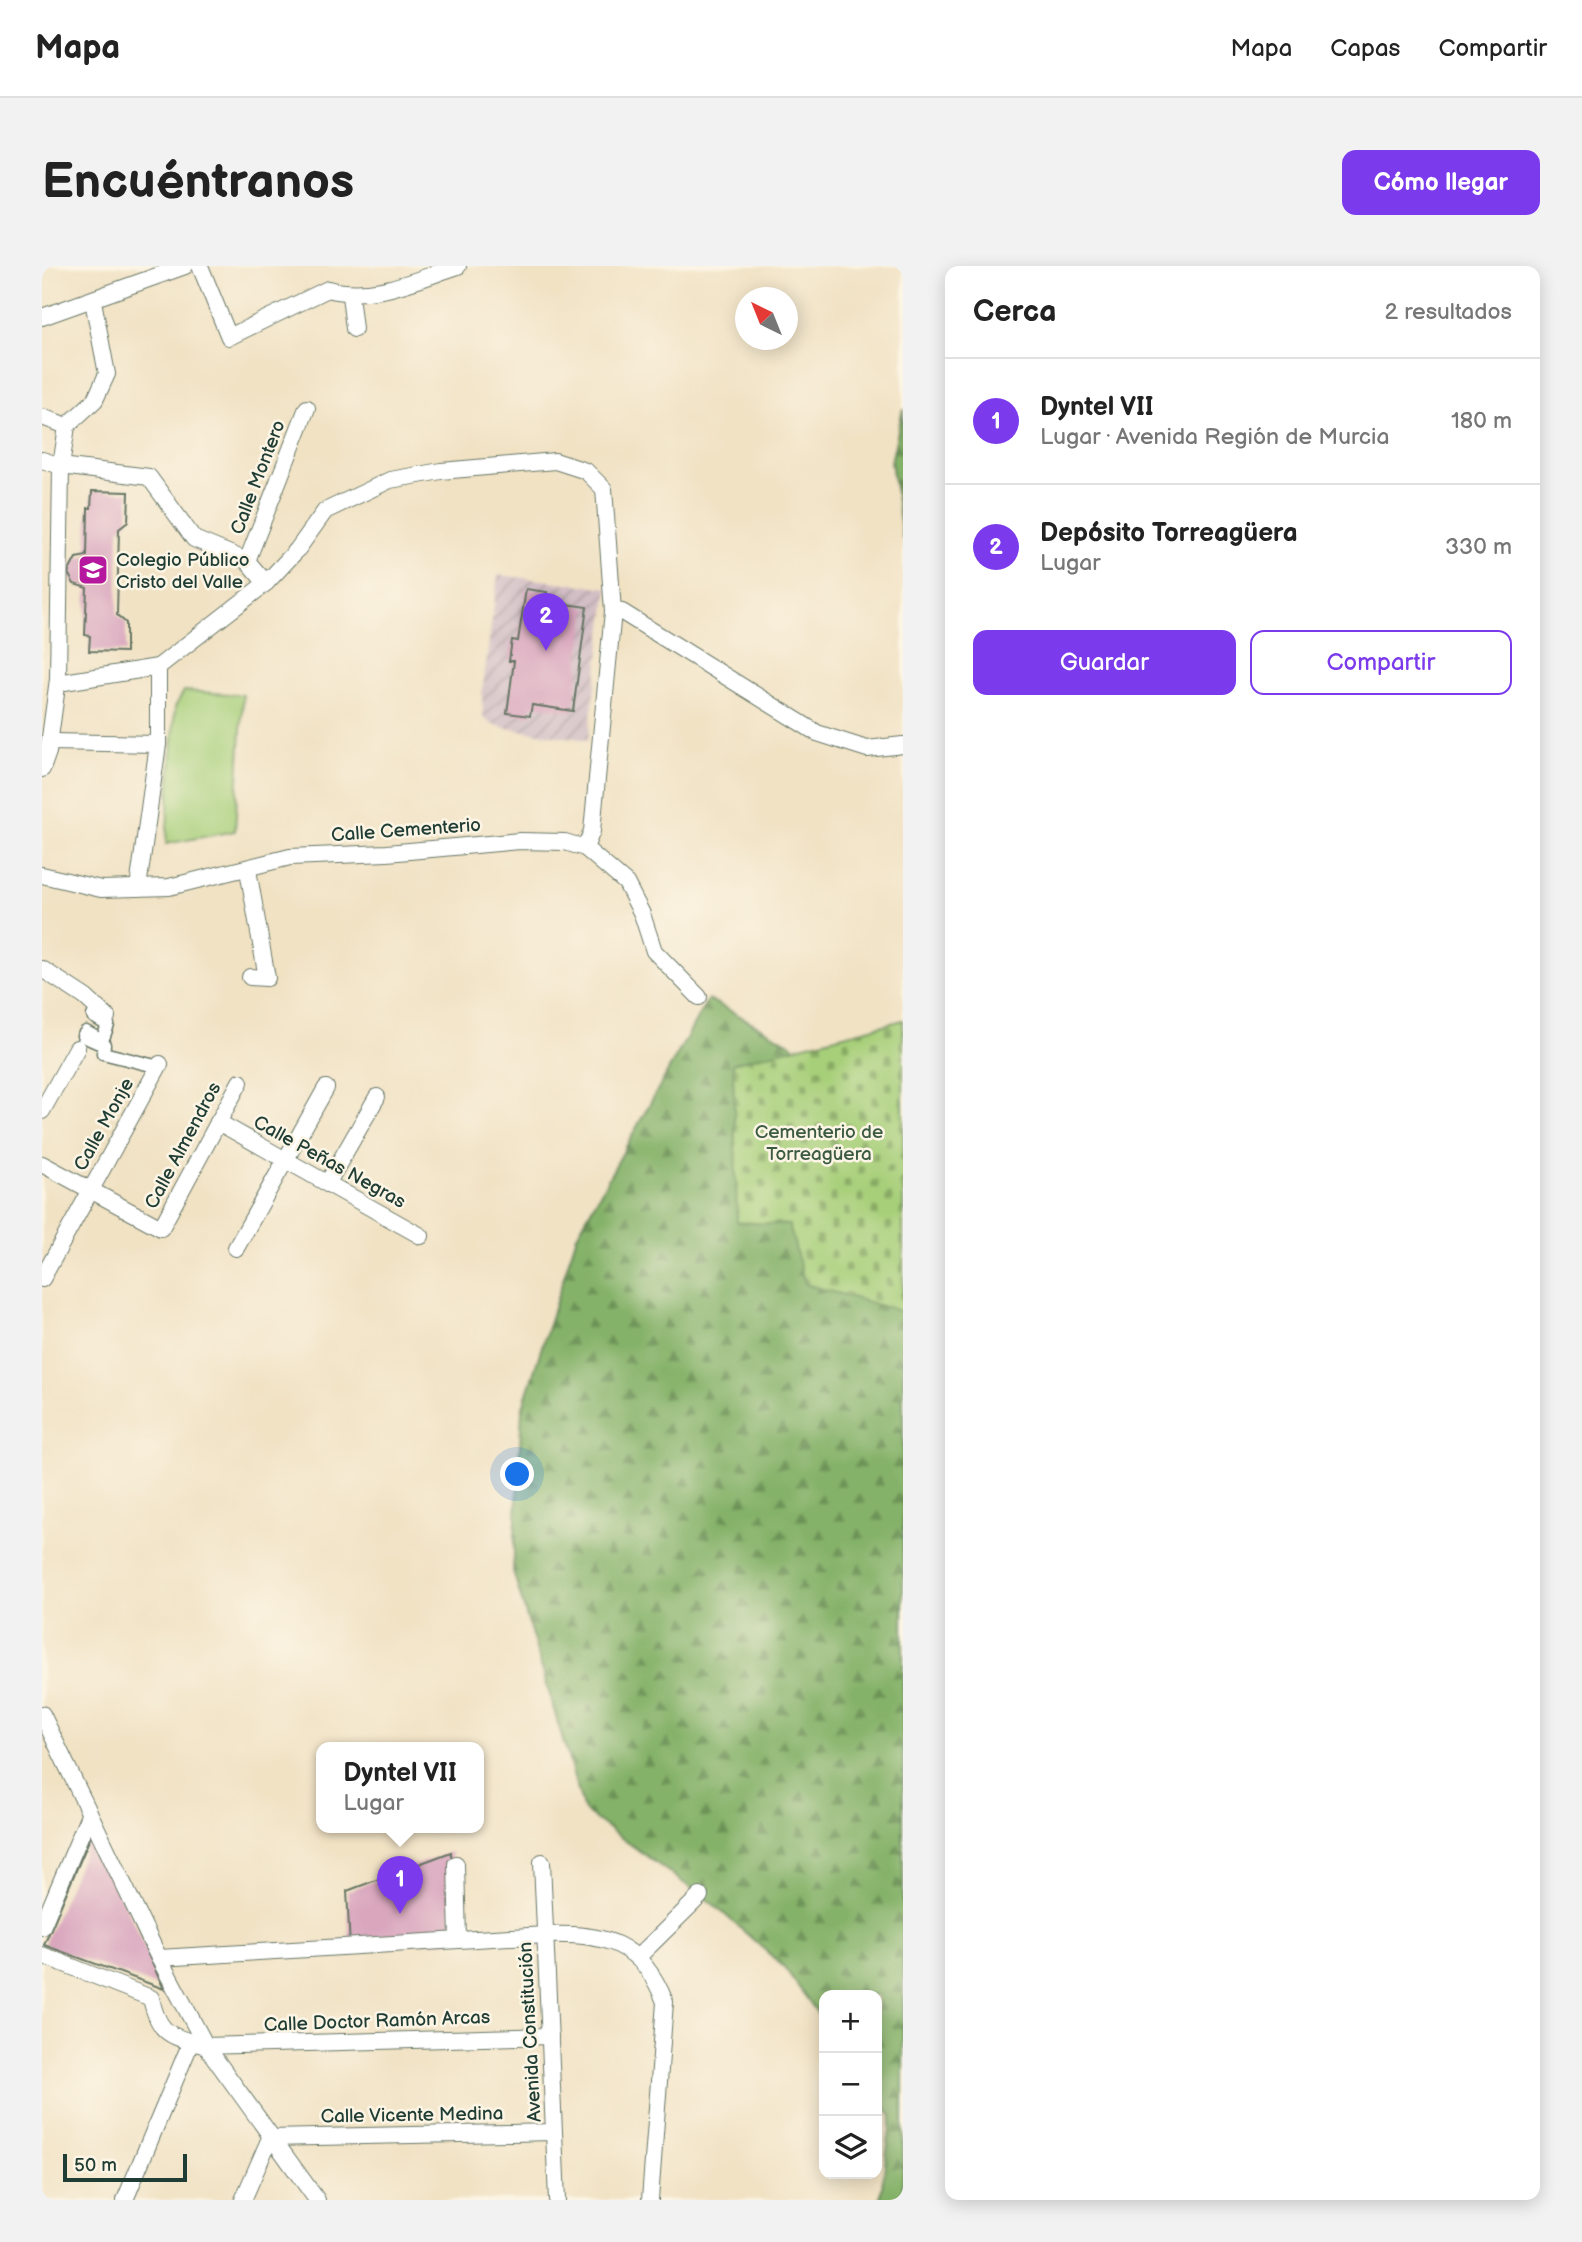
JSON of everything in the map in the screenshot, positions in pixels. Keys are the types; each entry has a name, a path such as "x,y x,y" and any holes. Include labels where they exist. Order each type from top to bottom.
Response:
{"street":[{"path":"42,317 185,266"},
{"path":"200,266 229,337 328,289 350,295 382,291 458,266"},
{"path":"350,295 354,329"},
{"path":"42,769 50,742 58,682 61,466 66,426 95,400 107,374 93,301"},
{"name":"Calle Montero","path":"247,561 307,408"},
{"path":"42,417 66,426"},
{"path":"42,460 61,466 149,477 194,539 247,561 266,583"},
{"path":"58,682 159,667 266,583 298,550 325,511 390,480 442,471 555,461 586,471 604,489 613,611 592,831 585,848 626,883 642,914 654,951 699,997"},
{"path":"613,611 622,612 817,733 867,749 903,745"},
{"path":"42,623 59,621"},
{"path":"138,888 158,744 159,667"},
{"path":"50,742 158,744"},
{"name":"Calle Cementerio","path":"42,875 101,889 169,887 248,870 290,857 387,853 520,841 565,842 585,848"},
{"path":"248,870 267,978 250,977"},
{"path":"42,969 85,997 107,1017"},
{"path":"107,1017 96,1012 93,1016 108,1025 102,1041 86,1032 83,1036 104,1045 103,1053 160,1065"},
{"path":"42,1111 77,1048"},
{"name":"Calle Monje","path":"42,1279 160,1065"},
{"name":"Calle Almendros","path":"91,1190 161,1228 240,1082"},
{"path":"236,1248 326,1087"},
{"path":"327,1184 377,1097"},
{"name":"Calle Peñas Negras","path":"218,1122 421,1236"},
{"path":"42,1164 91,1190"},
{"path":"42,1714 198,2044 317,2200"},
{"path":"42,1927 89,1815"},
{"name":"Avenida Constitución","path":"542,1862 557,2200"},
{"path":"456,1864 458,1940"},
{"path":"638,1957 701,1896"},
{"path":"159,1958 545,1935 586,1934 612,1942 638,1957 656,1980 664,2002 650,2200"},
{"path":"42,1955 151,1998 156,2022 169,2034 198,2044"},
{"name":"Calle Doctor Ramón Arcas","path":"198,2044 550,2036"},
{"path":"125,2200 198,2044"},
{"name":"Calle Vicente Medina","path":"270,2138 554,2132"},
{"path":"243,2200 270,2138"}],"shaded area":[{"path":"498,575 608,588 588,740 505,728 491,724 483,717 482,694"}],"green space":[{"path":"903,409 903,540 891,462"},
{"path":"184,691 243,695 235,831 166,844 175,707"},
{"path":"708,999 790,1043 903,1127 903,2200 880,2200 892,2116 882,2102 882,1990 819,1990 819,2015 784,1967 713,1904 584,1811 513,1571 522,1410 577,1235"},
{"name":"Cementerio de Torreagüera","path":"903,1020 903,1312 805,1284 789,1225 737,1222 733,1063"}],"building":[{"name":"Colegio Público Cristo del Valle","path":"92,491 129,492 128,522 119,529 117,615 126,623 126,652 89,651 90,636 85,635 87,588 74,584 68,573 76,558 87,556 88,508 91,508"},
{"path":"526,589 547,592 546,601 587,607 573,711 532,705 530,716 507,713 514,661 509,661 512,640 518,641"},
{"path":"92,1833 164,1989 44,1945"},
{"path":"451,1852 452,1941 350,1947 347,1891"}],"place":[{"name":"Colegio Público Cristo del Valle","path":"93,570"},
{"name":"Depósito Torreagüera","path":"546,651"},
{"name":"Dyntel VII","path":"400,1914"}]}
